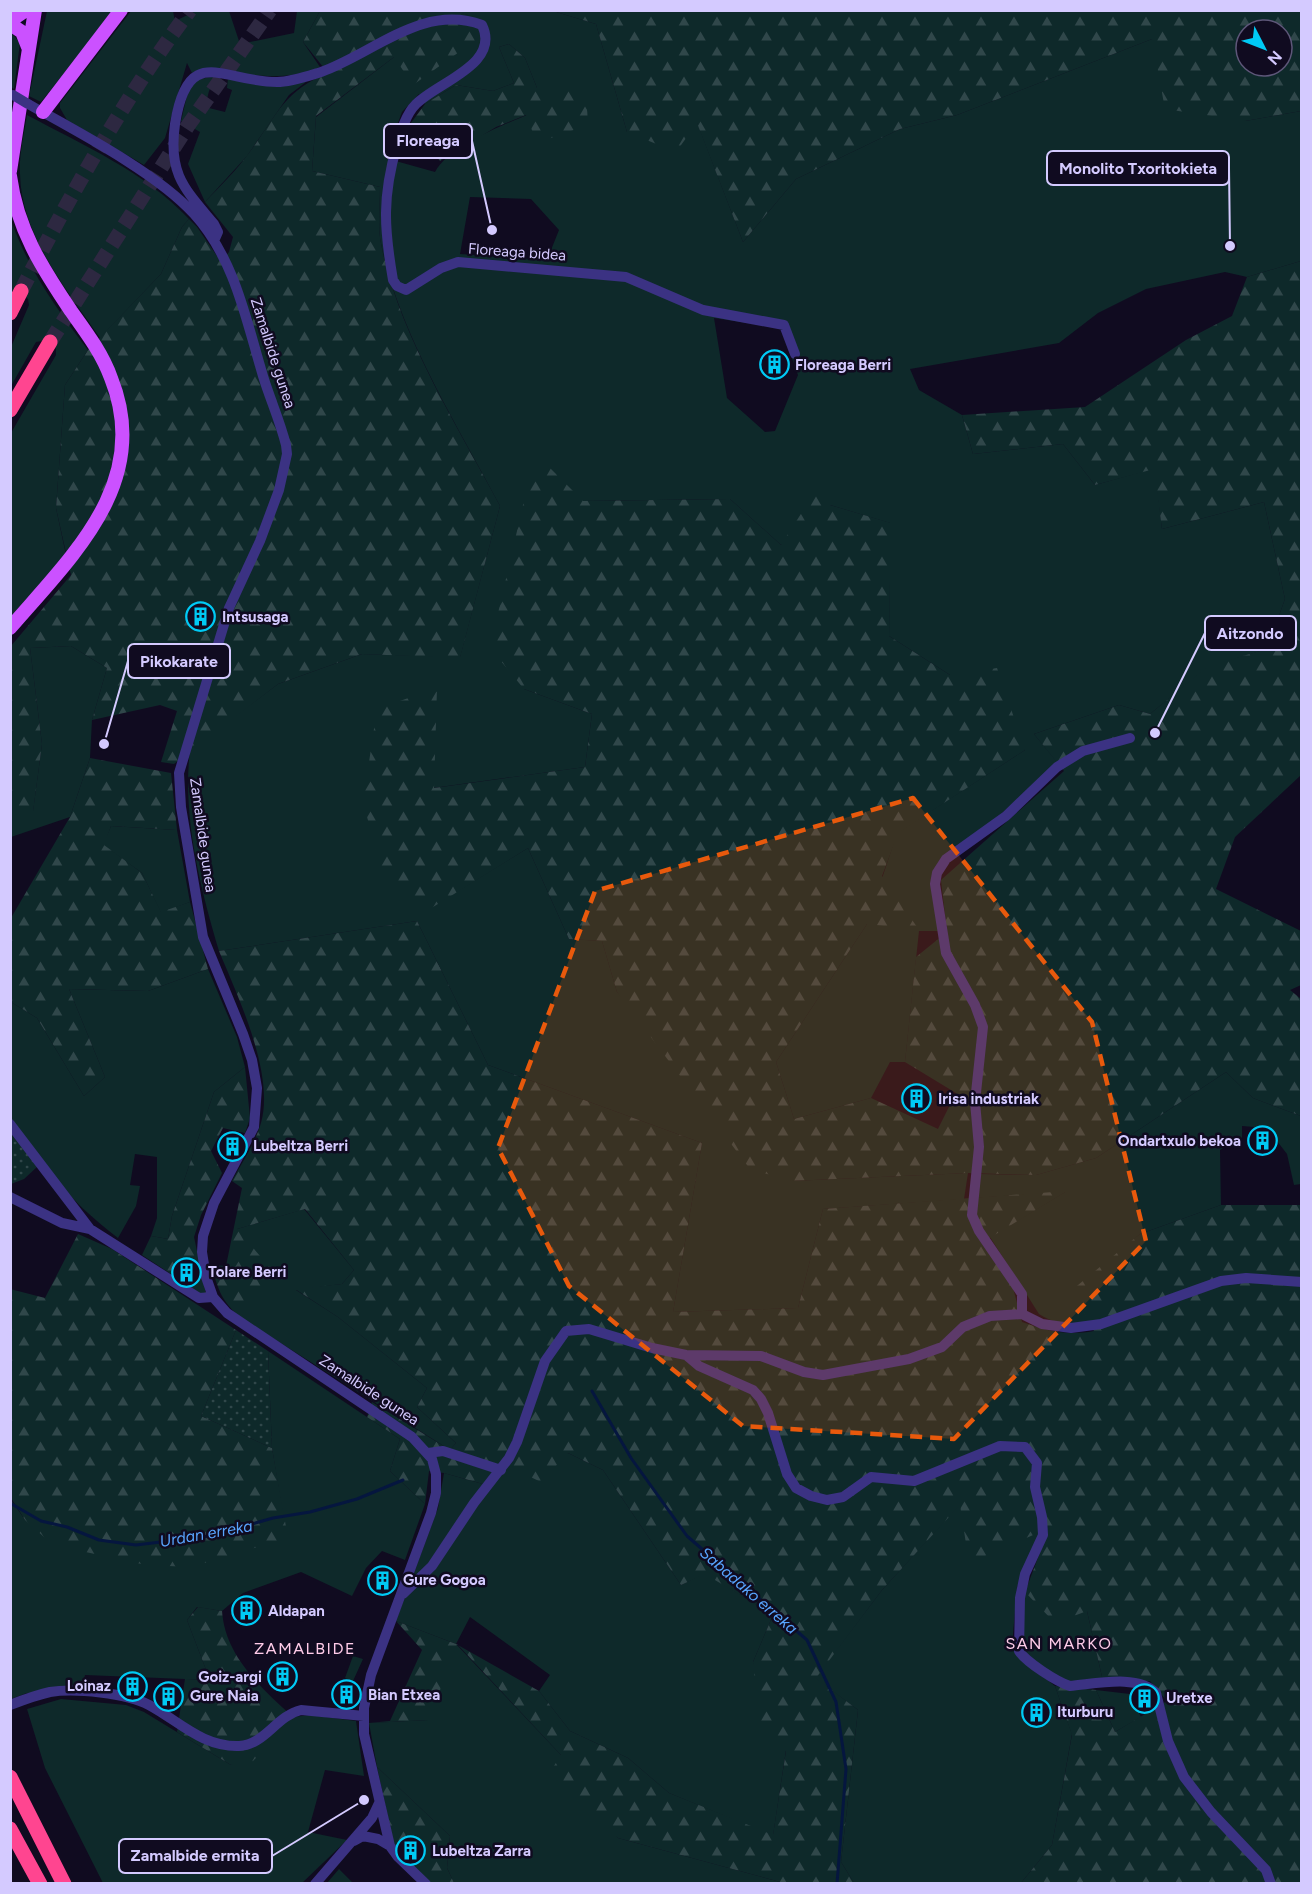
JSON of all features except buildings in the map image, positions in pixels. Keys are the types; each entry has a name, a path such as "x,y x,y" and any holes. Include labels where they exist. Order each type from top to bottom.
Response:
{"highway":[{"path":"10,313 21,291"},
{"path":"10,410 50,342"},
{"path":"10,1777 64,1884"},
{"path":"10,1830 40,1884"}],"main road":[{"path":"26,10 10,22 22,32 29,49"},
{"path":"10,628 71,560 98,522 115,482 122,440 120,413 112,378 96,348 44,272 26,239 16,207 10,173 35,10"},
{"path":"29,49 42,10"},
{"path":"43,112 121,10"}],"street":[{"name":"Floreaga bidea","path":"214,241 218,232 182,182 173,159 177,117 186,84 191,79 213,73 278,82 299,78 323,71 396,34 432,20 466,19 482,25 487,35 487,45 482,55 415,104 402,130 392,162 385,190 385,231 393,280 397,286 406,290 441,268 458,262 626,277 703,310 784,325 795,354"},
{"path":"12,94 173,194 195,215 214,241"},
{"name":"Zamalbide gunea","path":"214,241 231,272 264,379 282,427 287,454 279,490 260,541 229,608 179,773 181,807 203,937 243,1034 252,1060 257,1089 255,1127 214,1203 203,1236 204,1269 213,1297 227,1313 412,1437 428,1453"},
{"path":"1022,1314 1022,1294 979,1231 972,1215 979,1147 975,1102 983,1027 975,1005 946,953 935,884 937,873 946,859 1006,816 1057,767 1083,752 1130,738"},
{"path":"10,1124 90,1229"},
{"path":"10,1197 62,1223 90,1229 199,1298 213,1297"},
{"path":"400,1598 432,1566 474,1503 501,1470 517,1442 545,1361 566,1331 588,1329 652,1348 686,1354 760,1356 804,1372 823,1375 909,1359 942,1347 963,1327 990,1316 1022,1314 1042,1324 1071,1328 1101,1324 1221,1281 1246,1278 1302,1281"},
{"path":"686,1354 699,1366 753,1390 761,1399 768,1413 788,1474 796,1488 811,1496 827,1500 843,1497 871,1477 914,1481 1000,1446 1025,1447 1037,1463 1035,1487 1042,1516 1042,1535 1025,1574 1020,1598 1019,1651 1023,1658 1062,1684 1070,1686 1137,1683 1151,1688 1159,1702 1168,1741 1184,1776 1211,1812 1266,1870 1271,1884"},
{"path":"426,1884 398,1857 390,1845 381,1815 364,1734 364,1716 371,1675 436,1493 435,1466 428,1453 443,1451 501,1470"},
{"path":"10,1705 37,1695 61,1691 99,1693 148,1704 202,1739 240,1746 253,1743 279,1720 292,1712 301,1710 364,1716"},
{"path":"315,1884 375,1814 379,1802"},
{"path":"351,1843 377,1825 381,1815"},
{"path":"363,1836 378,1839 390,1845"}],"highlighted area":[{"path":"913,798 1092,1022 1146,1241 954,1439 743,1426 569,1286 498,1148 595,891"}],"green space":[{"path":"452,10 468,15 480,37 413,85 394,57 316,116 312,171 380,187 380,238 399,306 413,341 447,409 500,506 460,658 362,654 278,684 174,764 161,762 177,711 160,705 92,720 107,668 71,646 30,648 42,744 33,812 11,811 11,646 71,575 56,508 65,385 88,350 161,274 182,227 189,219 221,262 229,252 233,237 205,202 244,160 290,97 300,88 328,73 303,42 320,11"},
{"path":"47,11 114,11 41,102 29,96"},
{"path":"131,11 173,11 175,21 196,11 229,11 240,44 294,33 297,11 320,11 303,42 320,67 291,75 261,76 201,69 192,73 187,63 165,138 144,165 67,120 60,108 60,103"},
{"path":"452,11 553,11 596,24 627,132 697,122 743,242 796,179 900,129 957,115 1152,39 1245,121 1301,111 1301,261 1247,277 1225,272 1146,289 1098,313 1059,343 910,369 919,390 962,415 973,454 1063,444 1095,485 1155,468 1162,529 1264,502 1285,599 1267,649 1208,667 1150,714 1119,705 1034,734 1058,763 1002,813 937,864 938,931 919,931 905,1062 890,1062 871,1098 794,1119 776,1062 867,924 897,833 1025,750 950,675 889,636 890,523 830,505 781,545 730,499 583,501 524,689 592,714 585,767 433,788 425,911 528,848 569,939 602,941 617,992 791,1181 968,1173 964,1199 823,1209 798,1308 673,1312 702,1143 488,1065 417,921 219,951 205,902 194,851 188,800 190,750 278,684 362,654 460,657 500,506 447,409 399,307 380,238 380,187 312,171 316,117 394,57 468,15","holes":["509,44 525,58 537,88 527,115 489,131 463,146 451,154 435,172 385,158 402,112 419,94 425,104 456,85 493,91 514,83 499,47","470,197 531,199 559,230 547,260 460,254","714,318 781,328 798,375 775,431 765,432 727,398"]},
{"path":"553,11 1301,11 1301,111 1245,121 1165,109 1152,39 957,115 900,129 796,179 743,242 697,123 676,152 627,132 596,24"},
{"path":"10,31 20,43 14,89 11,87"},
{"path":"509,44 525,58 537,88 586,90 588,125 537,143 526,115 496,127 440,161 411,123 425,104 456,85 493,91 514,83 499,47"},
{"path":"217,76 209,91 205,107 225,112 232,90 227,88 228,78 306,82 289,95 247,156 205,202 188,164 200,132 181,121 189,87 194,80"},
{"path":"27,115 133,173 172,202 189,219 182,227 161,274 100,338 60,281 28,219 22,197 20,174"},
{"path":"10,217 34,270 54,303 88,350 65,385 56,508 66,555 11,618 11,433 56,355 56,349 48,340 36,342 11,386 11,347 29,305 28,299 18,291 11,293"},
{"path":"1301,261 1301,775 1235,837 1216,889 1301,931 1301,985 1290,990 1301,999 1301,1116 1253,1098 1226,1072 1096,1158 1036,1175 968,1173 791,1181 750,1169 617,992 602,941 569,939 528,848 425,912 385,883 363,802 377,709 437,688 434,788 585,767 592,714 524,689 490,648 532,466 544,462 583,501 730,499 781,545 815,492 830,505 891,523 889,636 950,675 997,668 1025,750 898,833 882,876 919,930 867,924 776,1062 794,1119 871,1098 938,1129 956,1093 905,1062 916,957 947,932 941,880 1064,771 1034,734 1119,705 1150,714 1208,666 1267,649 1285,599 1264,502 1162,529 1154,469 1095,485 1063,444 973,454 962,415 1085,407 1186,340 1232,316 1247,277"},
{"path":"71,646 107,668 92,720 90,758 70,817 11,837 11,811 33,811 42,744 30,648"},
{"path":"90,758 171,773 177,830 111,826 104,845 142,873 161,912 190,902 208,969 148,991 69,989 105,1077 84,1096 37,1018 11,1002 11,918 70,817"},
{"path":"111,826 177,830 190,902 161,913 142,873 103,845"},
{"path":"417,921 488,1065 702,1143 673,1312 798,1308 823,1209 1067,1191 983,1242 1013,1288 1022,1322 1057,1332 1094,1331 1072,1290 1140,1234 1221,1205 1301,1205 1301,1883 1021,1883 1052,1845 1072,1735 1055,1686 1096,1690 1115,1732 1167,1701 1150,1681 1103,1681 1087,1611 1055,1623 1025,1592 1044,1542 1040,1532 969,1563 960,1505 882,1590 816,1678 858,1710 841,1862 854,1883 784,1883 618,1838 552,1769 561,1755 458,1645 539,1691 570,1731 628,1758 669,1793 773,1835 786,1751 760,1732 753,1662 773,1615 705,1574 681,1585 603,1470 568,1453 541,1482 503,1464 483,1484 429,1471 425,1504 390,1471 400,1439 367,1417 372,1402 450,1450 456,1443 417,1407 427,1388 338,1317 295,1289 342,1284 354,1270 305,1209 237,1229 277,1276 244,1320 222,1296 211,1265 226,1266 242,1188 232,1181 261,1123 264,1103 259,1059 244,1013 219,951"},
{"path":"208,969 237,1037 245,1067 214,1092 172,1216 168,1239 151,1236 157,1218 157,1157 135,1154 130,1185 140,1186 136,1206 118,1238 66,1191 11,1119 11,1002 37,1018 84,1096 105,1077 69,989 148,991"},
{"path":"245,1067 250,1118 245,1133 223,1128 211,1151 222,1173 201,1215 194,1237 206,1294 200,1293 142,1255 151,1236 168,1239 172,1216 214,1092"},
{"path":"1226,1072 1253,1098 1301,1116 1301,1184 1294,1185 1287,1154 1267,1128 1242,1126 1242,1138 1220,1150 1221,1205 1140,1234 1112,1259 1090,1322 1063,1323 1039,1314 990,1237 1065,1192 974,1198 979,1174 1036,1175 1096,1158"},
{"path":"11,1129 38,1166 24,1179 11,1184"},
{"path":"304,1209 354,1270 342,1284 296,1290 338,1317 427,1388 417,1407 456,1443 450,1450 244,1320 237,1229"},
{"path":"78,1234 112,1249 236,1330 201,1416 272,1448 288,1538 191,1567 146,1565 53,1545 25,1520 11,1498 10,1289 45,1298"},
{"path":"236,1330 268,1351 272,1448 201,1416"},
{"path":"268,1351 400,1439 390,1471 425,1504 405,1560 382,1551 366,1568 352,1596 301,1572 243,1593 222,1611 197,1607 187,1620 210,1680 85,1675 81,1692 27,1693 11,1699 10,1498 25,1520 287,1538 272,1448"},
{"path":"568,1453 603,1470 681,1585 705,1573 773,1615 753,1662 786,1750 773,1836 669,1793 628,1758 570,1731 539,1691 550,1675 470,1617 456,1644 396,1621 438,1508 444,1473 483,1484 503,1464"},
{"path":"960,1504 1040,1532 1017,1587 1012,1646 1017,1656 1055,1686 1072,1734 1052,1845 1021,1883 854,1883 841,1862 858,1710 815,1678 882,1590"},
{"path":"1025,1592 1087,1611 1103,1681 1065,1683 1026,1655 1020,1645"},
{"path":"198,1607 222,1611 225,1627 237,1657 257,1683 293,1717 253,1761 231,1765 177,1732 185,1679 210,1680 187,1620"},
{"path":"396,1621 457,1644 429,1720 369,1723 390,1721 422,1650"},
{"path":"456,1644 561,1755 618,1838 784,1883 454,1883 447,1868 450,1836 377,1767 369,1723 428,1720"},
{"name":"ZAMALBIDE","path":"353,1656 363,1659 353,1681 345,1678"},
{"path":"1096,1690 1130,1694 1141,1717 1115,1732"},
{"path":"61,1699 126,1705 144,1712 231,1765 293,1717 310,1715 356,1721 364,1776 325,1770 308,1832 347,1840 302,1883 103,1883 45,1768 27,1709"},
{"path":"377,1767 450,1836 447,1868 454,1883 429,1883 395,1848"},
{"path":"339,1869 353,1883 327,1883"}],"waterway":[{"name":"Sabadako erreka","path":"592,1391 631,1458 687,1536 807,1640 836,1702 846,1769 837,1884"},
{"name":"Urdan erreka","path":"10,1503 41,1521 67,1527 99,1540 136,1545 210,1536 273,1518 310,1512 357,1499 403,1480"}],"tunnel":[{"path":"21,291 59,219 121,112 190,10"},
{"path":"50,342 187,127 270,10"}],"place":[{"name":"Floreaga","path":"492,230"},
{"name":"Monolito Txoritokieta","path":"1230,246"},
{"name":"Floreaga Berri","path":"774,365"},
{"name":"Intsusaga","path":"201,617"},
{"name":"Aitzondo","path":"1155,733"},
{"name":"Pikokarate","path":"104,744"},
{"name":"Irisa industriak","path":"917,1099"},
{"name":"Ondartxulo bekoa","path":"1262,1141"},
{"name":"Lubeltza Berri","path":"232,1146"},
{"name":"Tolare Berri","path":"187,1272"},
{"name":"Gure Gogoa","path":"382,1580"},
{"name":"Aldapan","path":"247,1611"},
{"name":"Goiz-argi","path":"283,1677"},
{"name":"Loinaz","path":"132,1686"},
{"name":"Bian Etxea","path":"347,1695"},
{"name":"Gure Naia","path":"169,1696"},
{"name":"Uretxe","path":"1145,1698"},
{"name":"Iturburu","path":"1036,1712"},
{"name":"Zamalbide ermita","path":"364,1800"},
{"name":"Lubeltza Zarra","path":"411,1851"}],"district":[{"name":"SAN MARKO","path":"1059,1643"},
{"name":"ZAMALBIDE","path":"305,1648"}]}
